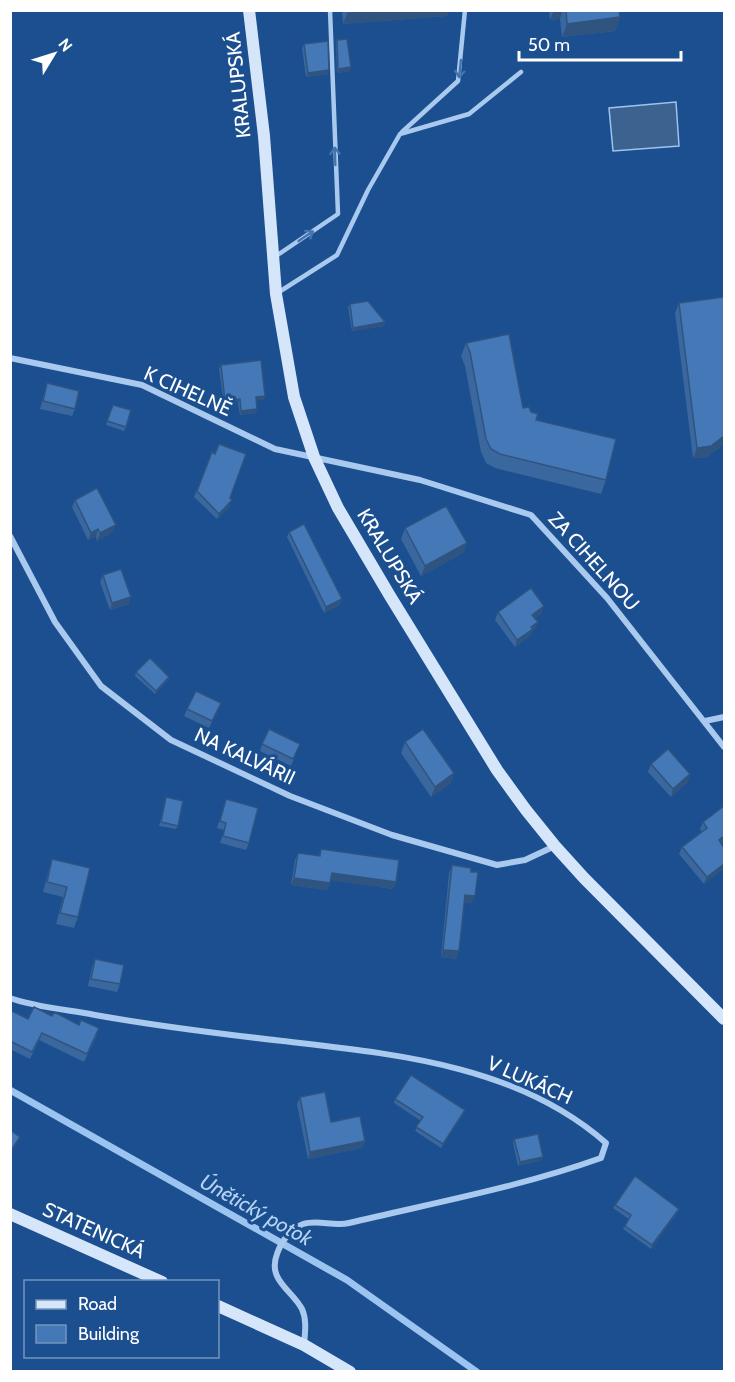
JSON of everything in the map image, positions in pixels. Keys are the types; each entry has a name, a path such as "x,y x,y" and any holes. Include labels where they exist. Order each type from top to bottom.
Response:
{"main road":[{"name":"KRALUPSKÁ","path":"249,10 264,136 276,294 294,397 314,457 350,528 485,749 526,810 555,846 724,1019"},
{"name":"STATENICKÁ","path":"10,1214 160,1280"},
{"path":"219,1306 304,1344 350,1371"}],"street":[{"name":"K CIHELNĚ","path":"10,358 142,385 275,449 314,457"},
{"name":"ZA CIHELNOU","path":"314,457 420,480 531,515 607,598 724,747"},
{"name":"NA KALVÁRII","path":"10,536 55,622 101,686 171,740 290,796 392,834 497,865 525,860 555,846"},
{"path":"705,721 724,717"},
{"name":"V LUKÁCH","path":"10,998 126,1021 366,1050 453,1067 538,1097 568,1113 606,1143 601,1158 535,1178 344,1225 306,1223 295,1228 276,1254 276,1273 281,1285 303,1310 306,1323 304,1344"}],"lane":[{"path":"274,257 338,214 330,10"},
{"path":"276,294 337,255 400,134 458,81 465,10"},
{"path":"400,134 470,114 521,72"}],"water":[{"path":"676,102 679,146 613,151 609,108"}],"building":[{"path":"566,10 619,10 620,17 567,24"},
{"path":"347,39 351,67 338,69 337,40"},
{"path":"328,41 329,70 308,73 304,44"},
{"path":"724,297 724,436 711,446 697,448 679,303"},
{"path":"368,301 385,322 353,328 350,304"},
{"path":"509,334 523,408 529,407 531,412 538,414 536,420 616,439 606,480 500,454 491,449 486,439 470,352 466,343"},
{"path":"261,360 265,396 256,397 257,409 241,411 240,399 225,401 221,365"},
{"path":"47,383 79,391 75,409 43,401"},
{"path":"113,405 131,410 126,427 107,421"},
{"path":"219,444 246,454 230,498 232,500 219,514 197,491 212,452 215,454"},
{"path":"97,488 116,525 100,533 98,529 91,533 75,500"},
{"path":"446,506 467,543 425,566 405,528"},
{"path":"304,524 342,599 326,607 289,532"},
{"path":"121,569 131,597 112,603 103,575"},
{"path":"531,588 544,606 532,615 538,622 531,627 533,629 517,640 498,612"},
{"path":"150,658 169,677 156,691 136,672"},
{"path":"196,691 221,703 212,721 187,709"},
{"path":"269,729 300,744 293,759 262,744"},
{"path":"423,729 454,773 435,787 405,742"},
{"path":"668,749 690,774 673,789 651,764"},
{"path":"166,797 183,801 178,826 161,822"},
{"path":"226,799 258,808 249,843 223,836 226,823 220,821"},
{"path":"724,806 724,836 719,840 724,848 724,864 707,877 682,847 707,828 703,822"},
{"path":"321,849 399,860 396,882 332,873 330,883 294,878 298,853 320,856"},
{"path":"52,859 90,868 78,917 60,913 67,887 47,882"},
{"path":"452,865 471,868 471,872 478,872 475,896 465,895 459,951 443,950"},
{"path":"95,959 124,965 120,984 91,979"},
{"path":"34,1007 52,1016 54,1012 79,1025 81,1020 99,1028 87,1054 42,1033 32,1052 10,1041 10,1010 28,1019"},
{"path":"411,1075 465,1110 443,1144 416,1127 423,1117 395,1099"},
{"path":"325,1092 331,1122 360,1116 365,1141 310,1152 300,1097"},
{"path":"10,1130 20,1137 10,1152"},
{"path":"538,1134 543,1157 520,1162 514,1139"},
{"path":"635,1176 679,1209 652,1245 625,1226 631,1215 615,1205"}],"waterway":[{"name":"Únětický potok","path":"10,1090 347,1280 477,1372"}]}
